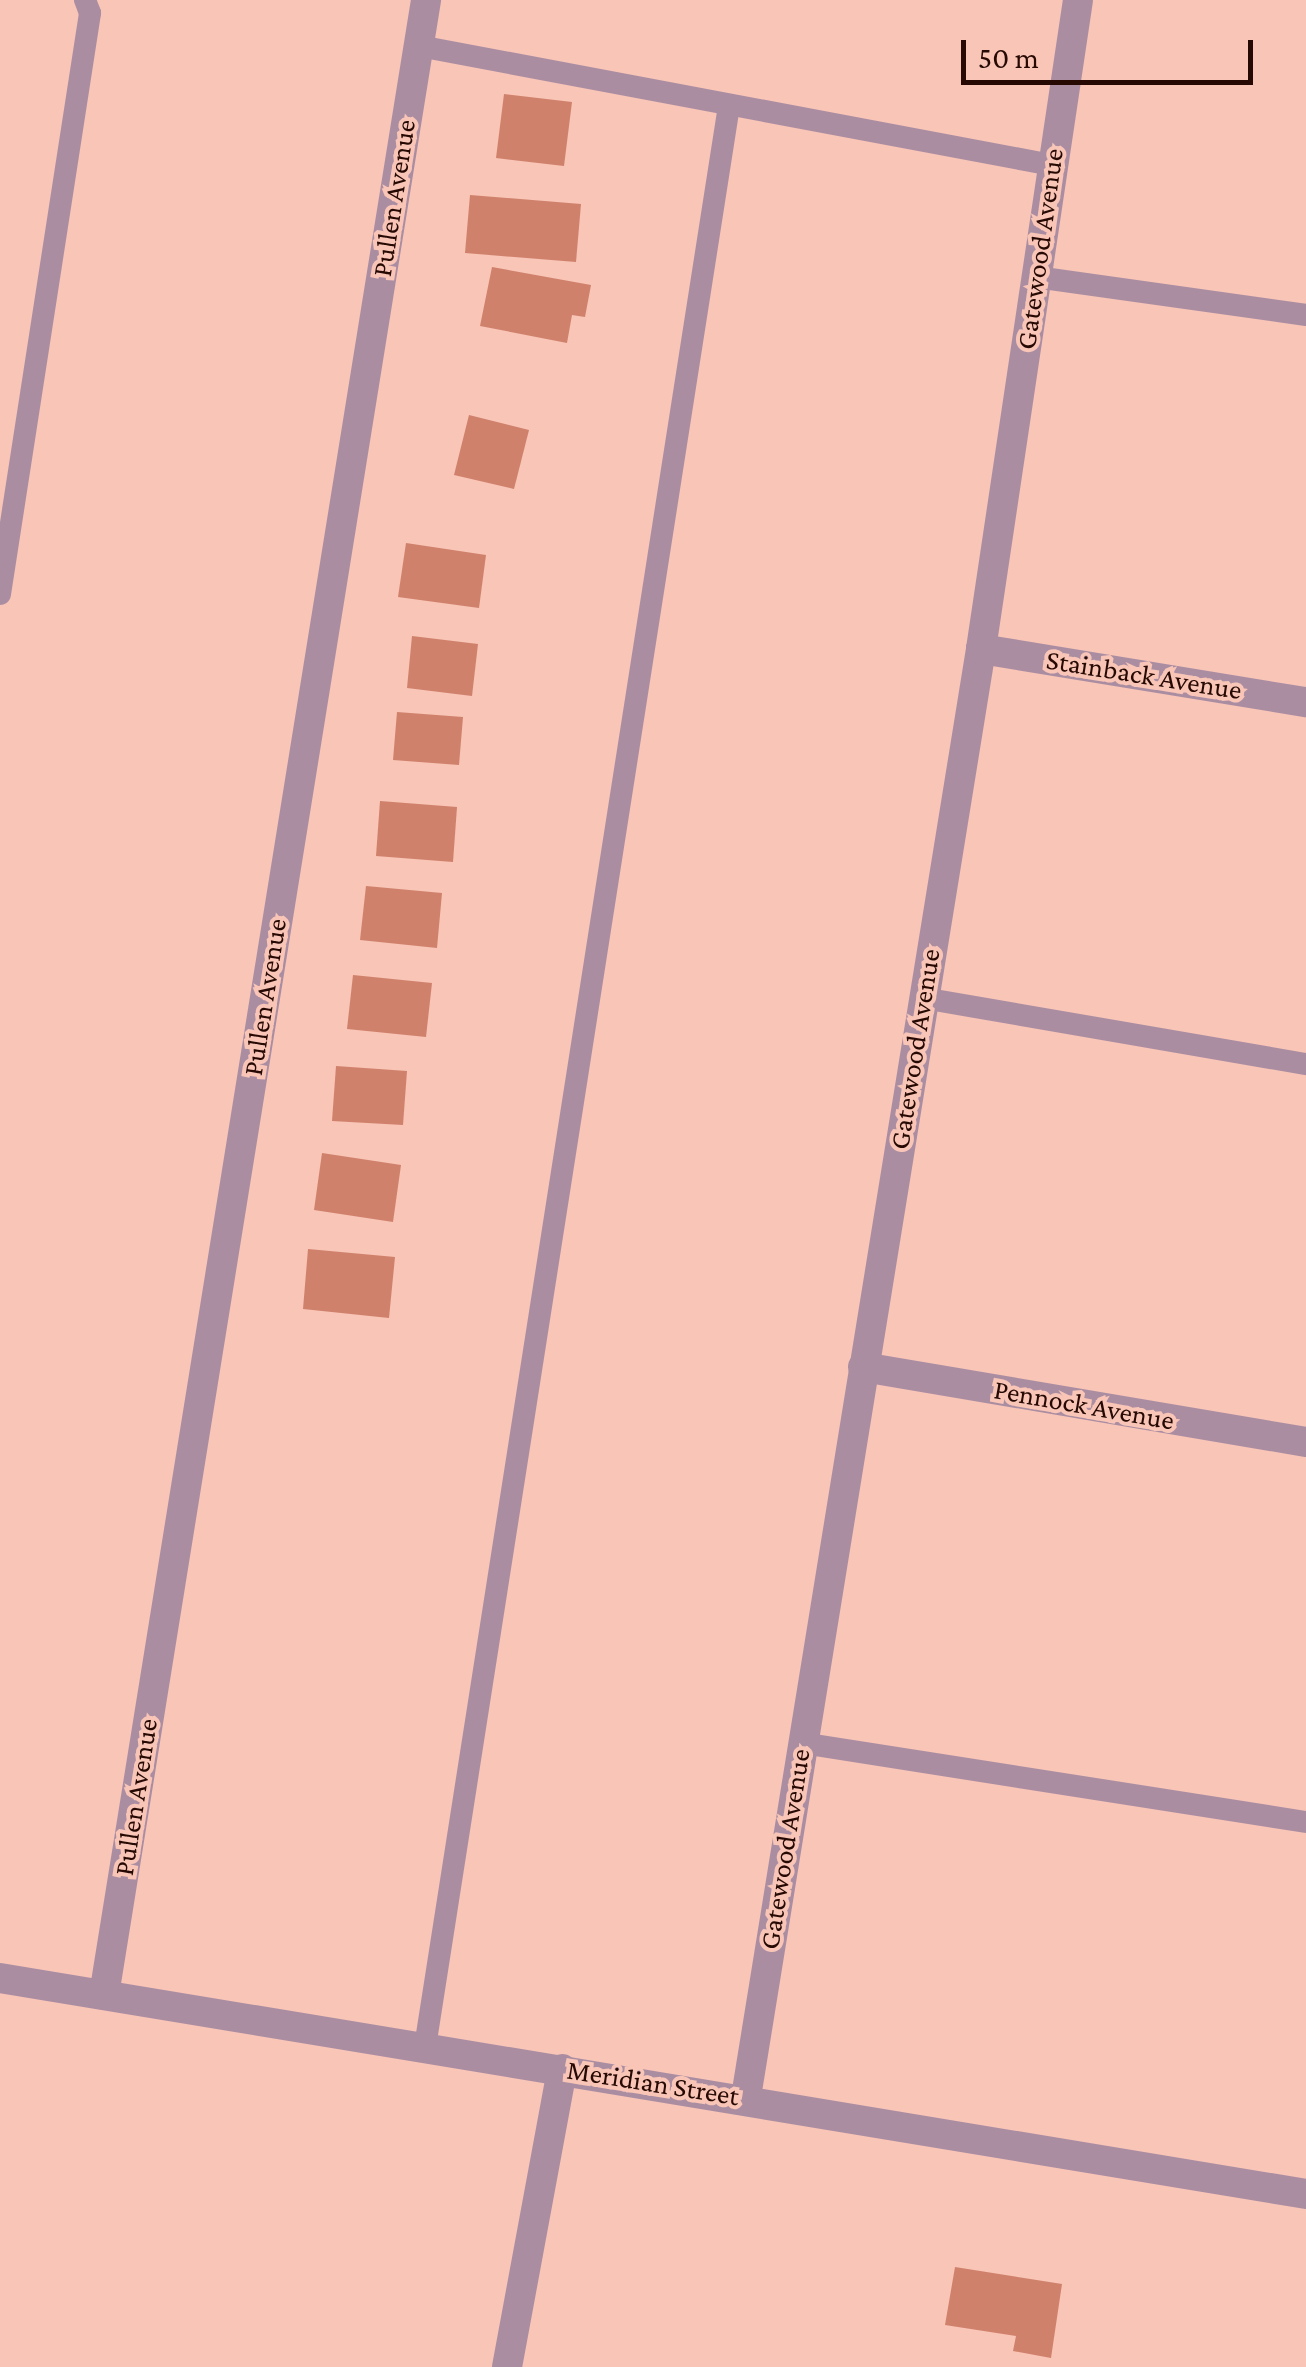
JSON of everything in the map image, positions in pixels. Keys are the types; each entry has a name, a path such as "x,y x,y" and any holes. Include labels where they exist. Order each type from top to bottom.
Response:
{"street":[{"name":"Pullen Avenue","path":"104,1995 426,0"},
{"name":"Gatewood Avenue","path":"746,2097 862,1367 982,650 1078,0"},
{"name":"Stainback Avenue","path":"982,650 1306,702"},
{"name":"Pennock Avenue","path":"862,1367 1306,1442"},
{"name":"Meridian Street","path":"0,1978 746,2097 1306,2194"},
{"path":"507,2367 562,2069"}],"lane":[{"path":"0,594 90,12 86,0"},
{"path":"419,46 1052,165"},
{"path":"426,2047 729,106"},
{"path":"1036,277 1306,315"},
{"path":"923,998 1306,1064"},
{"path":"802,1743 1306,1822"}],"building":[{"path":"504,94 572,102 564,166 496,158"},
{"path":"470,195 581,204 576,262 465,253"},
{"path":"492,267 591,285 585,317 572,315 567,343 480,326"},
{"path":"469,415 529,430 514,489 454,475"},
{"path":"406,543 486,555 479,608 398,597"},
{"path":"412,636 478,644 472,696 407,688"},
{"path":"397,712 463,717 459,765 393,760"},
{"path":"380,801 457,807 453,862 376,856"},
{"path":"366,886 442,893 437,948 360,940"},
{"path":"353,975 432,983 426,1037 347,1029"},
{"path":"336,1066 407,1071 403,1125 332,1121"},
{"path":"322,1153 401,1165 393,1222 314,1210"},
{"path":"308,1249 395,1257 389,1318 303,1309"},
{"path":"955,2267 1062,2284 1051,2358 1013,2351 1016,2336 945,2325"}]}
